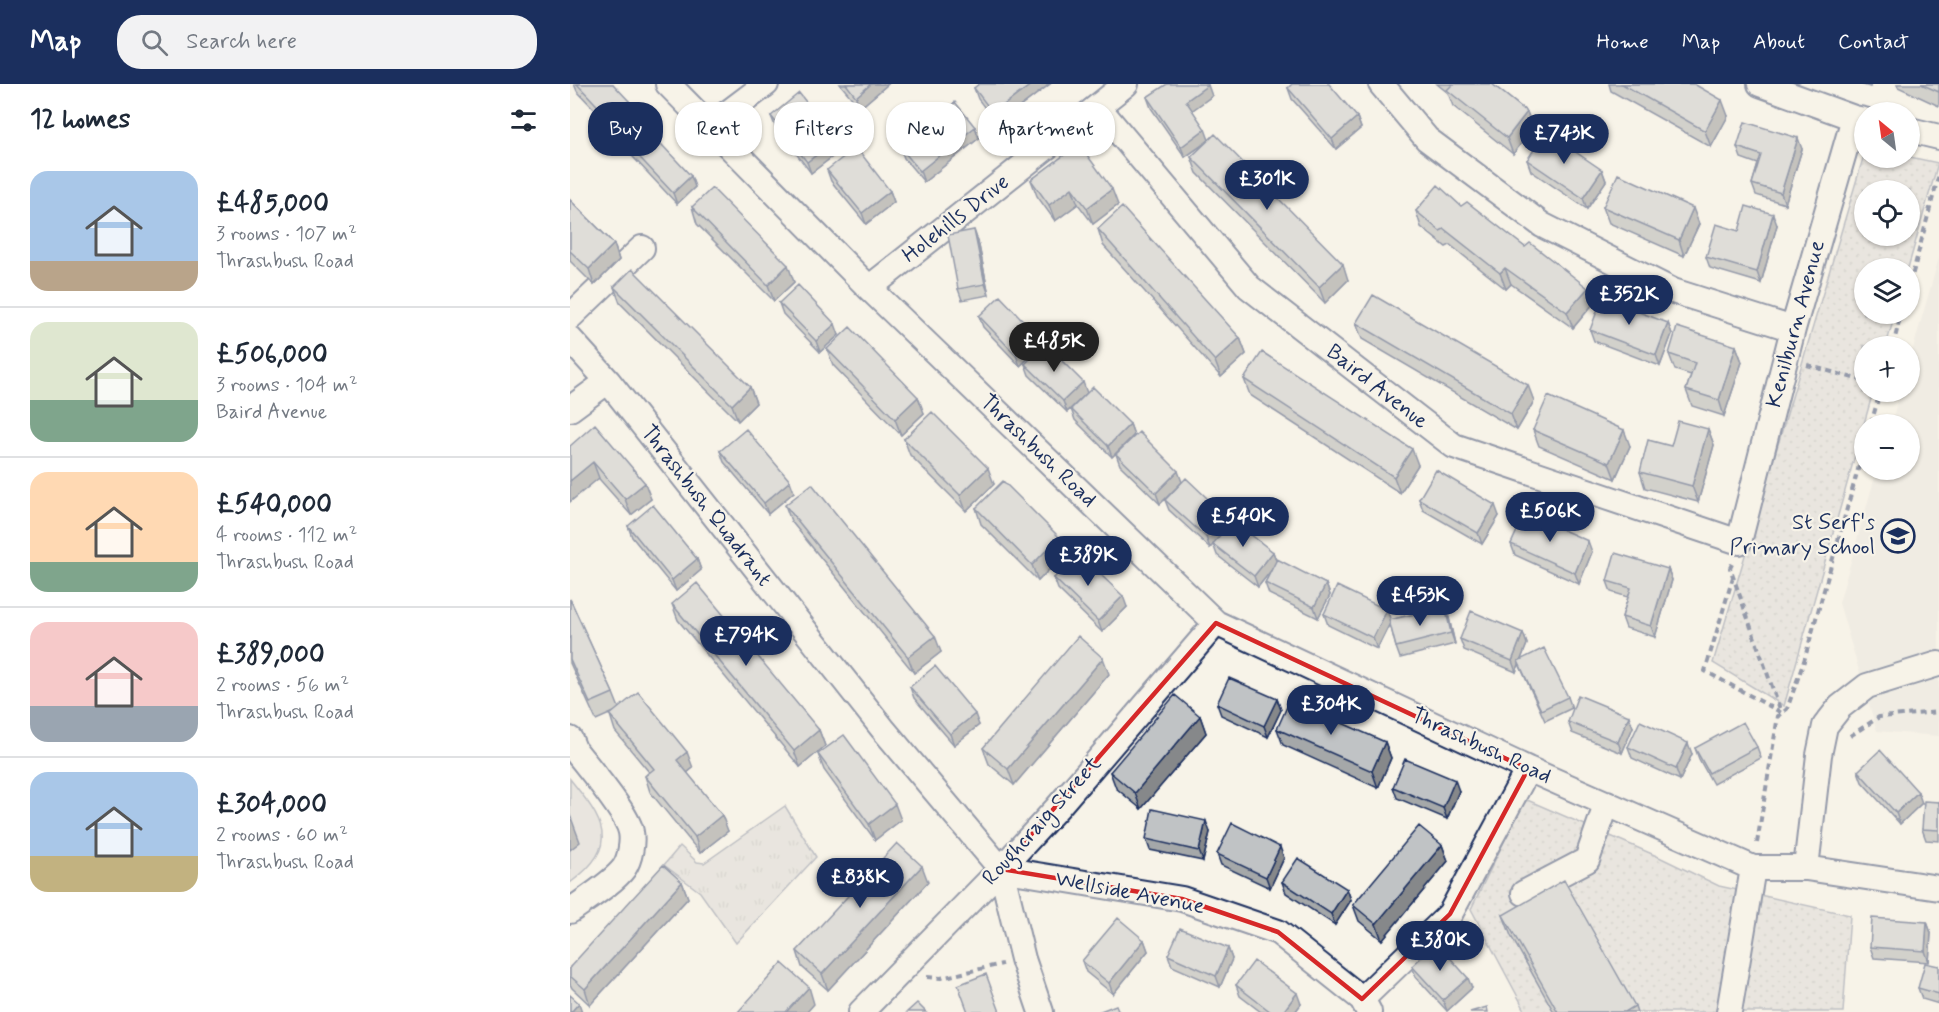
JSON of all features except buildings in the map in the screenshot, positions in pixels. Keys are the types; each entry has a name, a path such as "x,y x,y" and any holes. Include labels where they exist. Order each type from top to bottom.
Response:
{"street":[{"name":"Thrashbush Road","path":"668,84 685,102"},
{"path":"742,102 766,84"},
{"name":"Holehills Drive","path":"1104,102 1126,84"},
{"path":"1381,84 1427,139 1542,225 1673,291 1793,329"},
{"path":"1761,84 1854,117"},
{"name":"Baird Avenue","path":"1115,127 1249,287 1454,446 1739,542"},
{"path":"1920,132 1939,137"},
{"name":"Kenilburn Avenue","path":"1739,542 1793,329 1854,135"},
{"name":"Thrashbush Road","path":"738,156 869,288 1216,623 1528,769 1753,868 1806,868 1939,888"},
{"name":"Holehills Drive","path":"869,288 1036,156"},
{"path":"570,317 642,248"},
{"name":"Thrashbush Quadrant","path":"570,339 608,381 883,729 1000,869"},
{"path":"570,409 608,381"},
{"name":"Roughcraig Street","path":"861,1012 1057,808 1216,623"},
{"path":"1806,868 1819,755 1825,726 1840,707 1867,686 1938,664"},
{"path":"570,739 574,749 624,816 631,832 630,853 624,868 603,887 570,910"},
{"path":"1366,1005 1450,914 1528,769"},
{"path":"1524,893 1587,860 1607,803"},
{"path":"1729,1012 1753,868"},
{"path":"1000,869 1023,959 1041,1012"},
{"name":"Wellside Avenue","path":"1000,869 1182,899 1278,932 1366,1005"}],"path":[{"path":"1917,258 1939,174"},
{"path":"1786,360 1854,378"},
{"path":"1753,868 1778,716 1787,709 1804,661 1855,480"},
{"path":"1739,542 1730,568 1782,713"},
{"path":"1733,577 1705,671 1782,713"},
{"path":"1819,755 1879,717 1939,712"},
{"path":"896,976 941,978 1023,959"}],"highlighted area":[{"path":"1216,623 1528,769 1450,914 1362,999 1278,932 1182,899 1001,869"}],"shaded area":[{"name":"St Serf's Primary School","path":"1939,258 1939,736 1877,731 1839,603 1874,480 1920,480 1920,414 1894,414 1897,402 1920,402 1920,336 1917,336"}],"green space":[{"path":"1920,159 1938,163 1920,226 1920,180 1857,180 1860,168 1920,168"},
{"path":"1854,189 1854,246 1914,246 1911,258 1854,258 1854,324 1892,324 1889,336 1854,336 1854,402 1870,402 1867,414 1854,414 1854,459 1784,706 1713,663"},
{"path":"570,779 598,820 602,832 602,844 597,856 570,883"},
{"path":"1525,799 1659,857 1719,886 1850,915 1843,1012 1526,1012 1471,909"},
{"path":"785,806 816,857 736,943 700,892 664,865 680,846 697,862 704,863"}],"place":[{"name":"St Serf's Primary School","path":"1898,536"}]}
